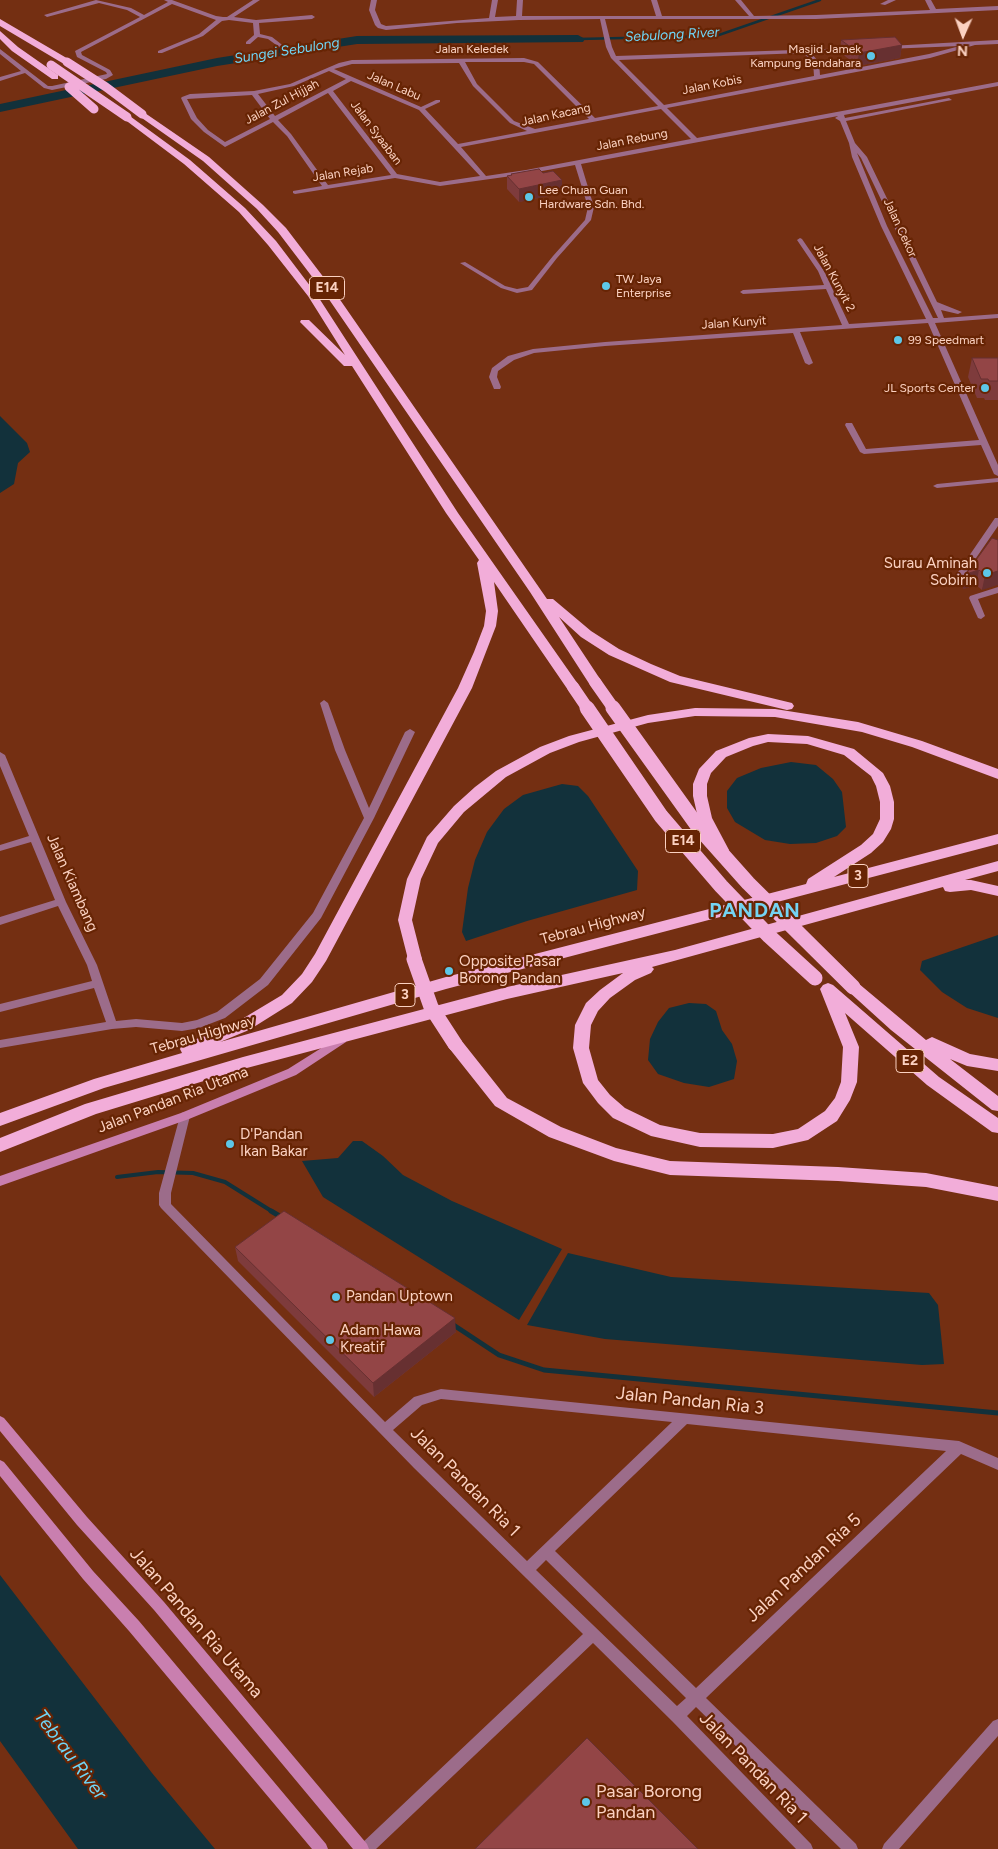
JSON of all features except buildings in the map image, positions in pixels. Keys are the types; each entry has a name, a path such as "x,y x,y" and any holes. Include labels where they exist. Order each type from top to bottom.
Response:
{"highway":[{"name":"E14","path":"0,22 106,87 206,160 260,206 282,230 330,293 680,804 728,860"},
{"name":"E14","path":"0,33 51,65 187,162 242,210 263,232 312,295 368,385 481,554 661,816 721,886 768,936 828,989"},
{"path":"0,33 15,49 77,93 93,112"},
{"path":"305,322 368,385"},
{"path":"100,1083 244,1026 287,999 310,974 340,924 481,652 490,626 492,611 481,554"},
{"path":"536,592 586,634 614,652 675,679 866,728 918,744 998,774"},
{"path":"866,728 775,712 695,712 648,719 574,739 545,750 501,774 480,790 459,809 432,841 414,879 405,920 414,959 431,1007 455,1044 501,1102 555,1132 614,1154 670,1168 838,1174 926,1180 998,1194"},
{"path":"728,860 705,818 700,796 700,784 704,772 721,754 749,742 768,738 808,740 849,752 876,773 883,786 887,802 887,819 884,829 878,838 866,849 802,890"},
{"name":"Tebrau Highway","path":"0,1120 100,1083 446,983 998,839"},
{"name":"E2","path":"728,860 748,883 853,987 897,1026 998,1105"},
{"name":"3","path":"0,1145 91,1109 144,1092 349,1034 507,993 675,956 998,866"},
{"path":"920,889 971,885 998,891"},
{"path":"675,956 630,976 605,994 592,1007 583,1025 581,1048 591,1083 619,1113 657,1131 700,1140 773,1141 802,1135 831,1116 842,1100 849,1082 851,1048 828,989"},
{"name":"E2","path":"828,989 933,1081 998,1127"},
{"path":"897,1026 920,1036 955,1056 980,1063 998,1065"}],"street":[{"path":"229,18 257,0"},
{"path":"374,0 372,10 380,28 519,18 805,16 998,8"},
{"path":"492,19 495,0"},
{"path":"519,18 520,0"},
{"path":"654,0 659,16"},
{"path":"738,0 755,16"},
{"path":"882,4 893,0"},
{"path":"928,0 934,11"},
{"path":"47,15 99,1 129,9 144,17"},
{"path":"0,51 46,87 52,88 104,78 110,75 108,71 79,56 78,51 144,17 170,1 221,19 229,18 256,22 312,17"},
{"path":"602,16 609,48 614,58 660,107 694,139"},
{"path":"160,52 201,35 221,19"},
{"path":"248,43 257,34 256,22"},
{"path":"257,34 270,38 279,45"},
{"path":"884,48 998,42"},
{"name":"Jalan Kobis","path":"660,107 930,56 973,44"},
{"path":"614,58 855,49"},
{"path":"805,51 816,62 817,77"},
{"path":"461,60 475,85 512,122 534,131"},
{"name":"Jalan Keledek","path":"225,145 194,119 184,98 190,96 254,93 292,85 341,64 366,61 531,60 594,119"},
{"name":"Jalan Labu","path":"329,69 421,109 484,177"},
{"path":"0,79 26,71"},
{"name":"Jalan Zul Hijjah","path":"225,145 350,78"},
{"path":"841,117 998,86"},
{"name":"Jalan Syaaban","path":"329,90 395,176 440,184"},
{"path":"254,93 273,119 289,135 326,188"},
{"path":"421,109 438,101"},
{"name":"Jalan Kacang","path":"457,146 660,107"},
{"name":"Jalan Rebung","path":"440,184 526,172 828,114 841,117"},
{"name":"Jalan Cekor","path":"841,117 852,143 855,157 884,226 931,320 998,474"},
{"name":"Jalan Cekor","path":"852,143 864,157 940,316"},
{"path":"463,263 479,274 512,291 530,289 554,258 588,220 591,207 576,162"},
{"name":"Jalan Rejab","path":"294,192 395,176"},
{"name":"Jalan Kunyit 2","path":"800,240 820,271 847,327"},
{"path":"743,292 828,287"},
{"path":"934,303 942,308 958,312"},
{"name":"Jalan Kunyit","path":"498,387 493,377 495,370 511,358 533,351 931,320 958,312 998,309"},
{"name":"Jalan Kunyit","path":"940,316 998,316"},
{"path":"795,330 809,363"},
{"path":"849,425 864,452 984,442"},
{"path":"937,486 998,480"},
{"path":"960,575 997,522"},
{"path":"981,616 973,600 976,596 998,590"},
{"path":"324,703 340,750 369,818"},
{"path":"0,1044 112,1025 136,1023 182,1027 199,1024 221,1015 236,1005 264,982 317,915 369,818 410,732"},
{"name":"Jalan Kiambang","path":"0,755 61,902 92,964 112,1025"},
{"path":"0,848 35,838"},
{"path":"0,921 61,902"},
{"path":"0,1008 99,982"},
{"name":"Jalan Pandan Ria Utama","path":"0,1181 186,1116 292,1072 349,1034"},
{"path":"0,1116 20,1112"},
{"name":"Jalan Pandan Ria 1","path":"186,1116 166,1186 164,1199 170,1211 418,1464 677,1716 806,1849"},
{"name":"Jalan Pandan Ria 3","path":"385,1429 418,1401 441,1394 959,1448 998,1464"},
{"path":"526,1570 685,1418"},
{"name":"Jalan Pandan Ria Utama","path":"0,1422 82,1520 159,1606 362,1849"},
{"name":"Jalan Pandan Ria 5","path":"677,1716 959,1448"},
{"path":"0,1466 88,1575 140,1634 320,1849"},
{"path":"546,1551 851,1849"},
{"path":"366,1849 593,1634"},
{"path":"889,1849 998,1726"}],"water":[{"path":"0,416 27,443 30,452 18,463 14,484 0,493"},
{"path":"791,762 816,765 833,779 842,792 846,827 837,836 816,843 790,844 765,840 735,822 727,808 727,791 737,778 761,768"},
{"path":"562,784 578,786 588,796 638,871 637,890 527,921 466,941 462,932 468,888 475,860 487,832 504,809 523,795"},
{"path":"998,935 998,1018 967,1008 942,992 920,970 922,961"},
{"path":"689,1003 706,1004 716,1011 722,1030 732,1044 737,1061 734,1079 709,1087 684,1083 658,1074 648,1060 650,1039 658,1022 669,1008"},
{"path":"353,1141 362,1141 383,1156 403,1175 452,1201 562,1249 519,1320 323,1197 302,1161 338,1158"},
{"path":"568,1253 671,1277 929,1293 938,1305 944,1364 922,1365 605,1339 527,1325"},
{"name":"Tebrau River","path":"0,1575 152,1773 215,1849 78,1849 0,1741"}],"waterway":[{"name":"Sebulong River","path":"578,39 716,36 820,0"},
{"name":"Sungei Sebulong","path":"0,108 217,62 357,40 578,39"},
{"path":"117,1177 158,1172 193,1173 225,1182 273,1212"},
{"path":"271,1211 283,1218"},
{"path":"452,1324 499,1355 544,1370 998,1413"}],"place":[{"name":"Masjid Jamek Kampung Bendahara","path":"871,56"},
{"name":"Lee Chuan Guan Hardware Sdn. Bhd.","path":"529,197"},
{"name":"TW Jaya Enterprise","path":"606,286"},
{"name":"99 Speedmart","path":"898,340"},
{"name":"JL Sports Center","path":"985,388"},
{"name":"Surau Aminah Sobirin","path":"987,573"},
{"name":"Opposite Pasar Borong Pandan","path":"449,971"},
{"name":"D'Pandan Ikan Bakar","path":"230,1144"},
{"name":"Pandan Uptown","path":"336,1297"},
{"name":"Adam Hawa Kreatif","path":"330,1340"},
{"name":"Pasar Borong Pandan","path":"586,1802"}],"district":[{"name":"PANDAN","path":"755,911"}]}
